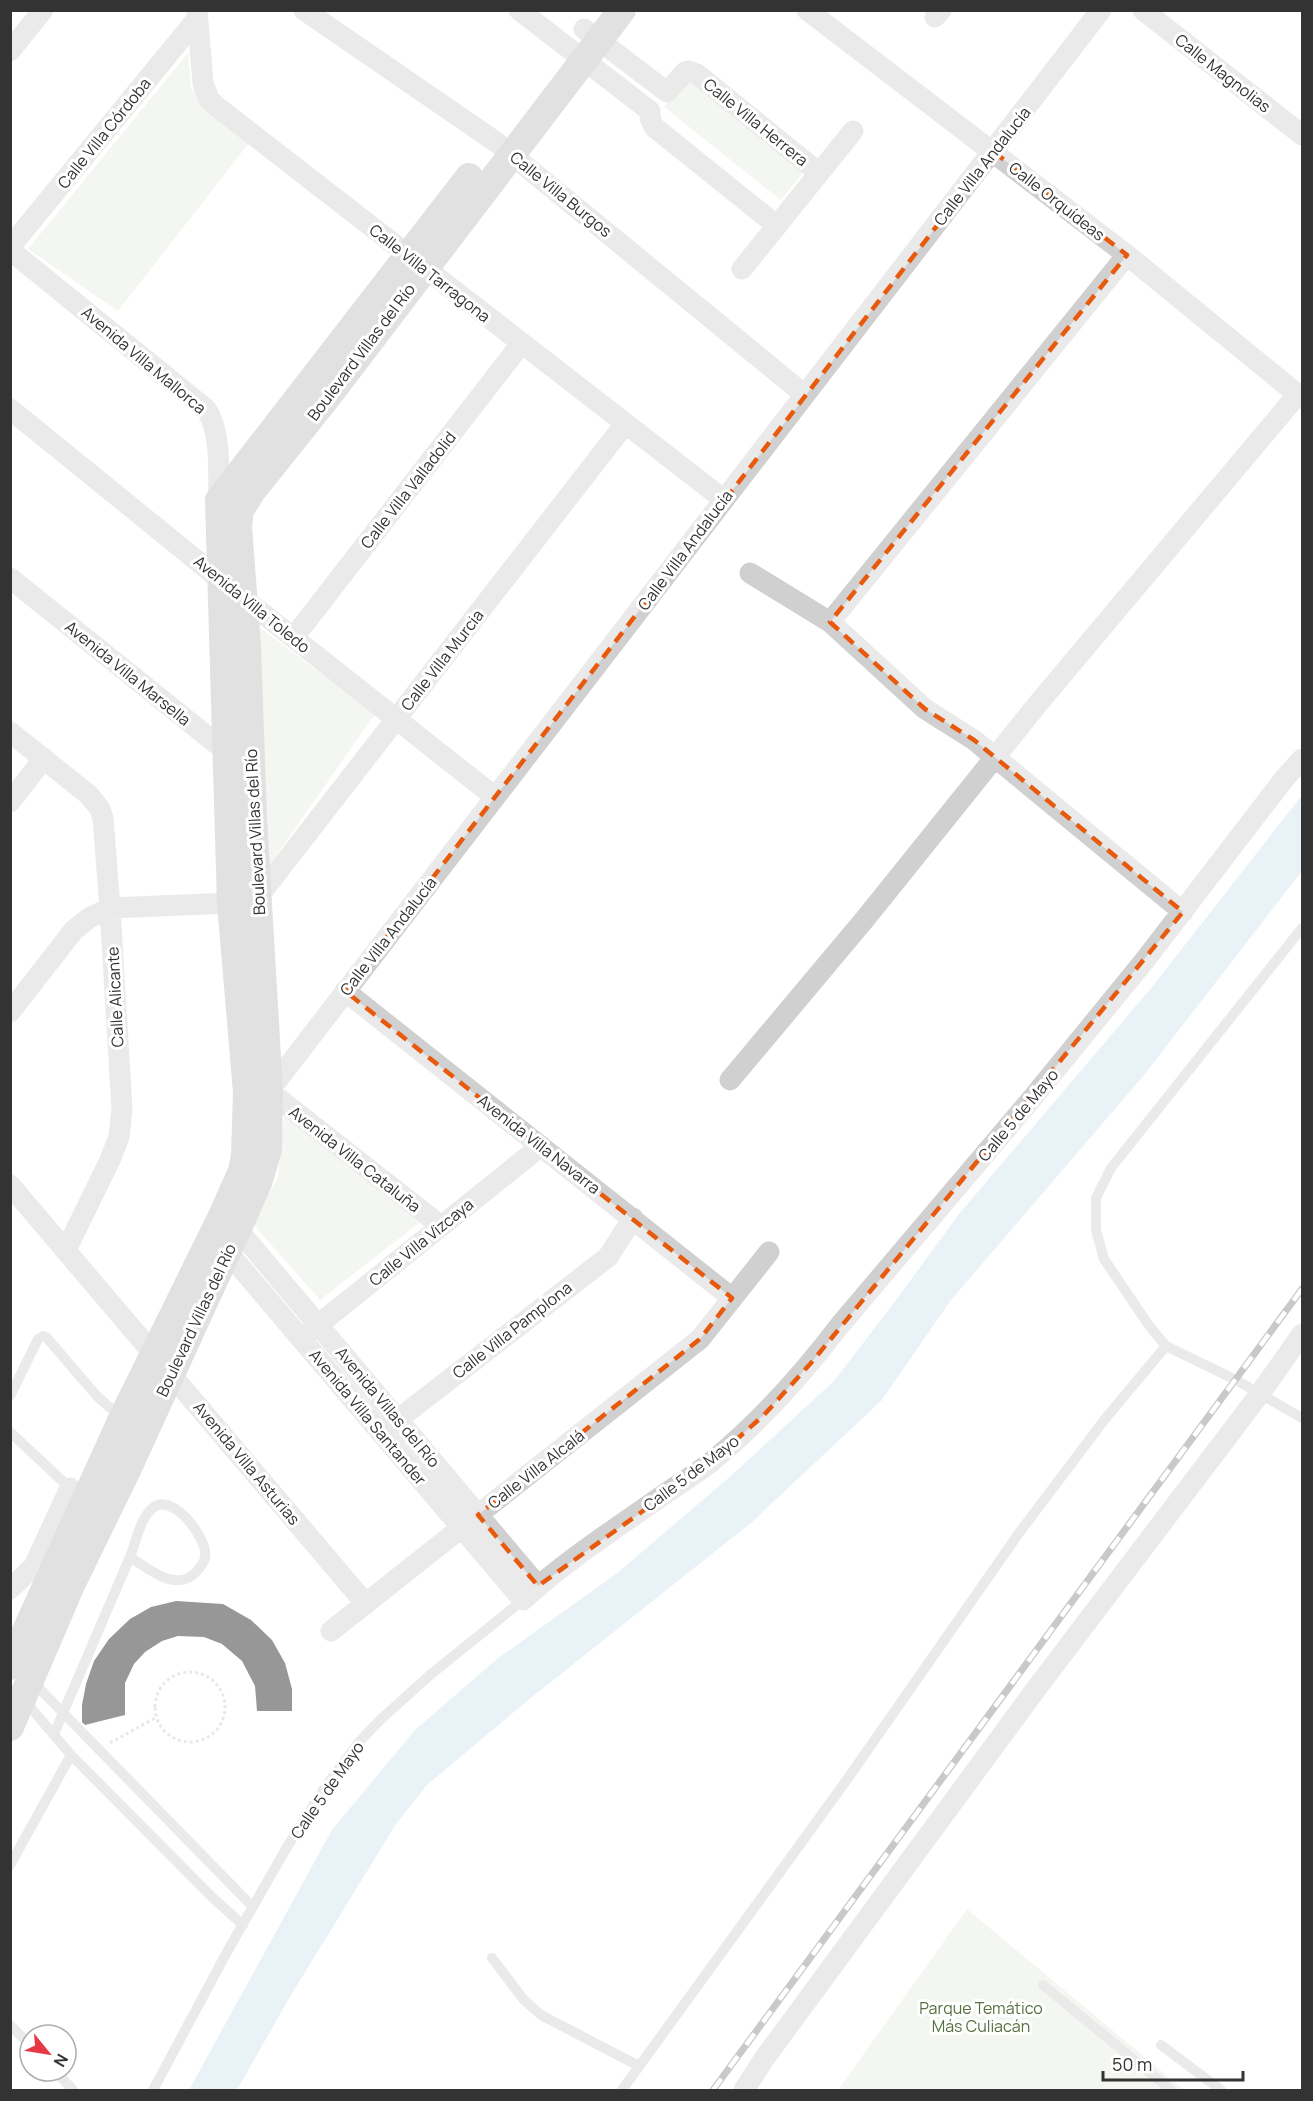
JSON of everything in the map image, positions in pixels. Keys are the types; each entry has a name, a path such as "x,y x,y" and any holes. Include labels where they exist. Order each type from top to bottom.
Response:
{"street":[{"path":"10,51 43,10"},
{"name":"Calle Villa Burgos","path":"304,10 504,148 805,395"},
{"path":"519,10 587,37 650,111 654,127 776,225"},
{"name":"Boulevard Villas del Río","path":"17,1683 71,1585 134,1425 162,1362 225,1232 258,1183 268,1150 258,1091 244,900 239,753 247,646 233,589 219,500 416,262 587,37 622,10"},
{"name":"Calle Orquídeas","path":"807,10 1127,255 1300,396"},
{"name":"Calle Villa Andalucía","path":"258,1091 345,991 1101,10"},
{"name":"Calle Magnolias","path":"1143,10 1302,135"},
{"name":"Calle Villa Córdoba","path":"10,249 197,15"},
{"name":"Calle Villa Tarragona","path":"197,15 203,83 209,99 238,124 723,500"},
{"name":"Calle Villa Herrera","path":"587,37 668,92 685,72 697,74 819,173"},
{"path":"742,268 853,131"},
{"name":"Avenida Villa Mallorca","path":"10,249 206,409 213,418 216,430 219,500"},
{"path":"830,622 1127,255"},
{"name":"Boulevard Villas del Río","path":"233,589 240,510 252,491 321,405 416,262"},
{"name":"Calle Villa Valladolid","path":"294,637 521,344"},
{"path":"730,1080 865,919 1041,700 1300,396"},
{"name":"Avenida Villa Toledo","path":"10,409 495,797"},
{"name":"Calle Villa Murcia","path":"244,900 396,719 625,424"},
{"path":"750,573 830,622 925,709 974,740 1183,912"},
{"name":"Avenida Villa Marsella","path":"10,578 239,753"},
{"name":"Calle Alicante","path":"10,732 89,795 100,809 110,908 122,1109 119,1137 110,1160 66,1250"},
{"path":"10,802 44,758"},
{"name":"Calle 5 de Mayo","path":"530,1593 710,1462 764,1415 811,1363 840,1325 1034,1096 1183,912 1284,779 1302,759"},
{"path":"10,1012 74,930 89,918 110,908 244,900"},
{"name":"Avenida Villa Navarra","path":"345,991 732,1298"},
{"name":"Avenida Villa Cataluña","path":"258,1091 441,1226"},
{"name":"Calle Villa Vizcaya","path":"301,1339 540,1146"},
{"name":"Avenida Villa Asturias","path":"10,1185 366,1604"},
{"name":"Calle Villa Pamplona","path":"381,1433 608,1257 633,1218"},
{"name":"Avenida Villas del Río","path":"225,1232 319,1325 478,1515 530,1593"},
{"name":"Avenida Villa Santander","path":"225,1232 301,1339 462,1528 530,1593"},
{"name":"Calle Villa Alcalá","path":"331,1631 700,1339 769,1252"},
{"path":"744,2091 764,2059 1036,1689 1260,1395 1302,1334"},
{"name":"Boulevard Villas del Río","path":"10,1727 17,1683 77,1495 134,1425"},
{"path":"10,1589 34,1566 77,1495"}],"lane":[{"path":"1302,928 1111,1168 1096,1198 1096,1230 1104,1259 1150,1327 1166,1346 1236,1380 1302,1418"},
{"path":"10,1396 38,1339 43,1336 96,1395 134,1425"},
{"path":"622,2091 846,1781 1019,1533 1105,1419 1166,1346"},
{"path":"10,1432 77,1495"},
{"path":"54,1734 149,1512 156,1506 166,1504 176,1509 199,1534 205,1547 205,1559 198,1570 188,1579 177,1582 163,1577 130,1557"},
{"name":"Calle 5 de Mayo","path":"153,2091 293,1838 323,1790 358,1743 380,1720 430,1676 530,1593"},
{"path":"17,1683 63,1714 253,1907"},
{"path":"17,1683 71,1755 213,1898 243,1925"},
{"path":"10,1865 71,1755"},
{"path":"492,1958 524,2000 541,2015 639,2066"},
{"path":"1043,1985 1171,2091"},
{"path":"1161,2045 1221,2091"}],"path":[{"path":"186,1672 205,1675 220,1688 224,1697 224,1716 220,1726 213,1733 195,1741 185,1741 167,1733 157,1717 155,1707 161,1688 168,1680 186,1672"},
{"path":"98,1750 157,1717"}],"highlighted area":[{"path":"994,152 1127,255 830,622 925,709 974,740 1183,912 811,1363 764,1415 710,1463 538,1586 478,1515 700,1339 732,1298 345,991"}],"green space":[{"path":"188,53 191,88 253,138 118,311 28,249"},
{"path":"692,72 809,165 781,200 664,107"},
{"path":"258,626 375,714 268,867"},
{"path":"285,1106 419,1223 320,1300 253,1224 278,1177"},
{"name":"Parque Temático Más Culiacán","path":"967,1909 1184,2090 838,2090"}],"water":[{"path":"1302,795 1302,871 1144,1075 951,1300 881,1401 752,1522 527,1701 427,1785 396,1824 288,2000 237,2090 189,2090 332,1830 415,1730 497,1659 616,1574 732,1475 834,1381 959,1214 1152,987"}],"building":[{"path":"176,1601 223,1604 251,1620 272,1640 285,1663 292,1689 292,1711 257,1711 255,1686 242,1661 222,1644 204,1637 178,1636 162,1641 145,1652 134,1664 125,1683 125,1715 85,1725 82,1722 82,1705 86,1684 94,1661 109,1639 130,1619 151,1607"}],"railway":[{"path":"713,2090 1302,1289"}]}
